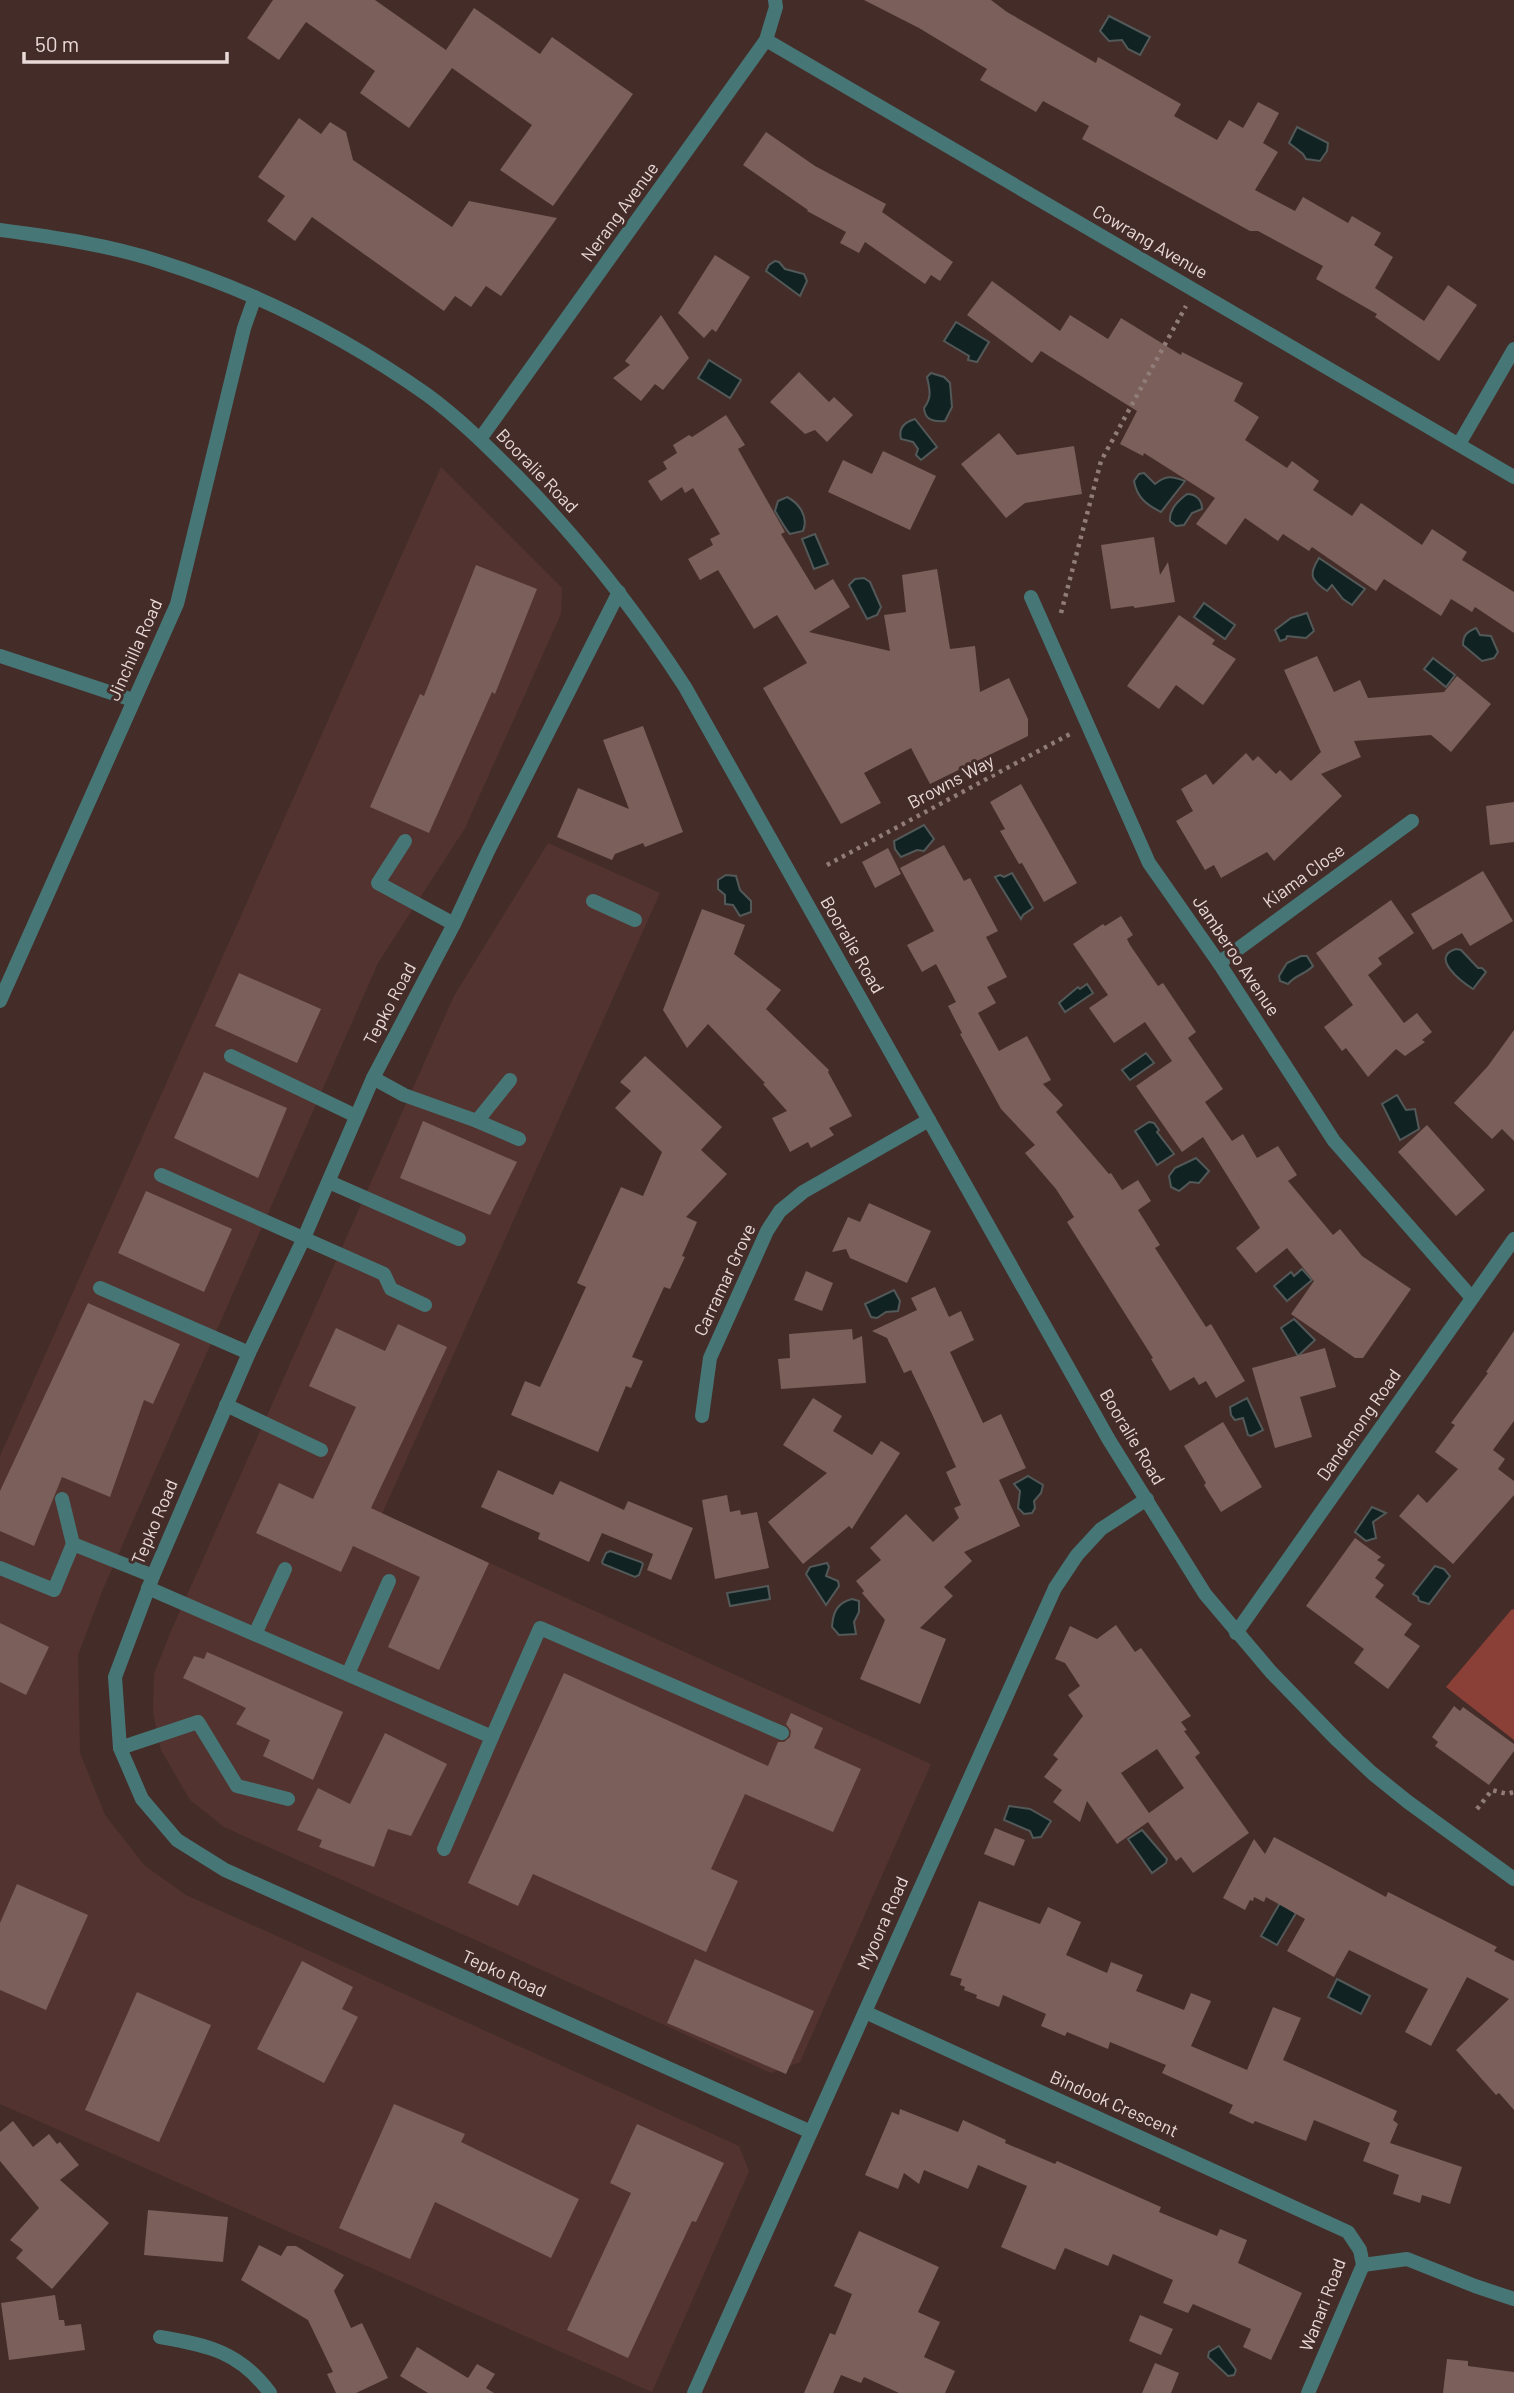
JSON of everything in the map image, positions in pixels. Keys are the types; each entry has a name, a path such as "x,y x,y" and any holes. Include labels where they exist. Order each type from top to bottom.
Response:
{"street":[{"name":"Nerang Avenue","path":"480,439 766,40 776,7 775,0"},
{"name":"Cowrang Avenue","path":"766,40 1514,477"},
{"name":"Booralie Road","path":"0,229 69,239 159,261 255,298 319,327 428,396 480,439 574,537 619,592 685,687 1109,1440 1205,1594 1237,1633 1328,1731 1372,1773 1514,1879"},
{"name":"Jinchilla Road","path":"0,1001 177,604 244,328 255,298"},
{"path":"1459,444 1514,349"},
{"name":"Tepko Road","path":"619,592 454,924 373,1078 303,1240 226,1405 150,1582 115,1677 120,1748 142,1799 177,1840 225,1871 811,2132"},
{"name":"Jamberoo Avenue","path":"1031,597 1149,863 1219,962 1334,1141 1472,1298"},
{"path":"0,656 133,700"},
{"name":"Kiama Close","path":"1219,962 1412,821"},
{"path":"405,841 378,883 454,924"},
{"path":"593,901 635,920"},
{"path":"231,1056 356,1116"},
{"path":"373,1078 404,1094 519,1139"},
{"path":"477,1121 510,1080"},
{"name":"Carramar Grove","path":"702,1416 710,1358 767,1231 780,1211 803,1192 929,1120"},
{"path":"161,1175 384,1275 391,1289 425,1305"},
{"path":"329,1182 459,1240"},
{"name":"Dandenong Road","path":"1237,1633 1514,1239"},
{"path":"100,1287 249,1353"},
{"path":"226,1405 321,1450"},
{"path":"0,1568 54,1590 73,1544 62,1499"},
{"name":"Myoora Road","path":"694,2393 1055,1588 1077,1555 1101,1529 1147,1499"},
{"path":"73,1544 255,1634 492,1737"},
{"path":"255,1634 285,1569"},
{"path":"348,1674 389,1581"},
{"path":"444,1849 540,1628 782,1733"},
{"path":"120,1748 198,1722 237,1786 288,1799"},
{"name":"Bindook Crescent","path":"865,2012 1348,2232"},
{"name":"Wanari Road","path":"1308,2393 1363,2264 1360,2250 1348,2232"},
{"path":"1363,2264 1407,2259 1514,2298"},
{"path":"160,2337 221,2351 239,2360 270,2393"}],"path":[{"path":"1052,644 1101,461 1195,290"},
{"name":"Browns Way","path":"827,865 1087,724"},
{"path":"1477,1809 1492,1790 1507,1794 1514,1792"}],"shaded area":[{"path":"1109,16 1150,37 1140,55 1128,49 1122,40 1109,41 1100,31"},
{"path":"1297,127 1328,143 1327,151 1320,161 1306,159 1289,143"},
{"path":"775,261 785,269 804,274 807,281 800,296 766,271"},
{"path":"956,322 989,342 977,362 968,360 969,356 944,341"},
{"path":"709,360 741,380 730,398 698,378"},
{"path":"931,373 944,377 950,383 952,407 945,421 930,419 925,412 930,394 927,377"},
{"path":"915,419 937,447 921,460 916,455 918,449 913,442 901,439 900,435 903,426"},
{"path":"441,467 562,588 561,614 465,828 378,963 103,1589 78,1655 80,1753 105,1815 145,1866 186,1895 739,2146 749,2171 652,2392 0,2104 0,1456"},
{"path":"1144,473 1155,484 1169,477 1185,481 1161,512 1147,504 1138,492 1134,481 1139,474"},
{"path":"1187,494 1198,498 1202,509 1192,513 1184,525 1176,526 1170,521 1171,513 1177,502"},
{"path":"787,497 802,511 805,521 803,531 790,534 775,511 778,501"},
{"path":"815,534 828,564 814,569 802,539"},
{"path":"1319,558 1365,589 1352,605 1343,599 1332,585 1327,591 1317,584 1312,573"},
{"path":"864,578 870,582 881,607 877,615 867,619 849,585 855,579"},
{"path":"1204,603 1235,625 1225,639 1194,617"},
{"path":"1307,613 1314,631 1306,638 1287,636 1280,641 1275,630 1291,618"},
{"path":"1476,628 1480,635 1491,636 1498,652 1494,658 1482,661 1463,645 1466,634"},
{"path":"1433,658 1455,675 1446,687 1424,669"},
{"path":"924,825 934,839 924,851 917,850 901,857 895,849 894,841"},
{"path":"548,843 660,893 382,1514 931,1764 800,2062 771,2073 224,1827 190,1800 161,1750 153,1712 154,1674 171,1631 454,996"},
{"path":"1012,873 1033,908 1021,919 995,877"},
{"path":"726,875 736,876 740,890 751,901 751,912 740,916 733,905 725,904 725,895 718,889 718,880"},
{"path":"1456,949 1461,950 1478,968 1486,972 1473,989 1450,969 1447,963 1449,953"},
{"path":"1307,956 1313,966 1288,984 1280,981 1279,976 1287,963"},
{"path":"1087,984 1093,993 1065,1012 1059,1003 1078,987 1080,989"},
{"path":"1146,1053 1154,1063 1130,1080 1122,1070"},
{"path":"1397,1095 1406,1110 1415,1109 1419,1129 1400,1140 1382,1104"},
{"path":"1149,1122 1154,1123 1159,1130 1157,1132 1174,1154 1157,1165 1135,1131"},
{"path":"1196,1158 1209,1171 1199,1183 1190,1182 1179,1191 1171,1187 1169,1176 1175,1168"},
{"path":"1302,1269 1312,1280 1287,1301 1274,1286 1291,1272 1294,1276"},
{"path":"894,1290 900,1301 898,1311 886,1312 877,1318 871,1317 865,1304"},
{"path":"1294,1319 1315,1340 1298,1356 1281,1328"},
{"path":"1247,1398 1263,1430 1251,1436 1248,1435 1243,1418 1235,1420 1230,1407"},
{"path":"1028,1476 1043,1485 1041,1493 1034,1501 1035,1508 1032,1513 1024,1514 1018,1508 1020,1491 1014,1484"},
{"path":"1372,1507 1386,1513 1373,1522 1376,1538 1366,1541 1355,1532"},
{"path":"610,1551 641,1562 643,1564 639,1575 635,1577 603,1564 606,1553"},
{"path":"827,1563 829,1567 826,1576 838,1581 839,1586 826,1605 806,1574 810,1567"},
{"path":"1435,1566 1444,1569 1450,1576 1429,1604 1419,1601 1413,1594"},
{"path":"768,1586 770,1599 730,1606 727,1593"},
{"path":"852,1599 859,1601 859,1612 854,1622 856,1634 839,1635 832,1627 833,1617 839,1606"},
{"path":"1512,1609 1514,1610 1514,1740 1446,1687"},
{"path":"1009,1806 1030,1809 1051,1821 1041,1837 1033,1838 1030,1831 1004,1820"},
{"path":"1142,1830 1167,1859 1166,1863 1152,1873 1128,1839"},
{"path":"1280,1903 1296,1913 1277,1945 1261,1936"},
{"path":"1337,1979 1370,1996 1361,2014 1328,1997"},
{"path":"1219,2346 1236,2370 1234,2375 1228,2376 1208,2357 1209,2352"}],"building":[{"path":"273,0 375,0 446,50 474,8 540,54 552,37 633,94 553,206 500,170 532,125 452,68 409,128 360,93 375,71 306,22 279,60 247,38"},
{"path":"864,0 991,0 1096,63 1098,57 1181,104 1174,116 1217,140 1229,120 1243,128 1258,102 1279,113 1263,143 1278,152 1255,190 1295,211 1303,197 1348,223 1352,216 1381,233 1374,245 1393,257 1375,288 1424,321 1448,285 1477,305 1439,361 1375,317 1377,314 1316,279 1323,266 1258,231 1250,231 1082,139 1089,126 1043,101 1036,112 980,80 987,69 919,28"},
{"path":"299,118 321,134 330,122 346,132 353,160 452,227 469,201 557,218 501,296 486,286 471,307 455,296 444,311 312,217 295,241 267,221 285,196 258,177"},
{"path":"766,132 815,166 886,204 882,212 953,262 940,281 931,275 925,284 865,242 859,253 840,243 846,232 807,211 743,165"},
{"path":"715,255 750,277 716,332 712,329 704,338 678,313"},
{"path":"992,281 1060,331 1070,315 1108,339 1121,318 1181,355 1182,352 1243,383 1234,401 1259,417 1245,440 1287,468 1292,461 1319,481 1313,490 1352,516 1361,503 1422,545 1432,529 1467,552 1462,560 1514,592 1514,633 1475,607 1472,612 1451,599 1441,616 1384,579 1376,591 1312,547 1309,551 1283,534 1278,541 1245,518 1226,545 1196,524 1215,498 1144,453 1143,456 1120,444 1137,411 1041,351 1032,363 967,315"},
{"path":"661,315 689,358 663,390 655,384 641,401 613,378 630,365 625,361"},
{"path":"799,372 829,402 834,397 853,415 827,442 815,430 805,434 770,402"},
{"path":"726,415 745,445 738,449 785,532 781,534 815,590 833,579 850,607 809,632 890,651 884,615 906,612 902,575 937,569 950,649 975,646 980,692 1009,678 1028,719 1028,736 930,784 911,748 864,773 881,803 841,824 763,688 807,663 777,615 754,629 718,570 700,580 688,559 713,545 710,539 720,534 693,488 685,493 682,487 661,501 648,481 667,469 663,462 677,453 673,445 689,435 692,437"},
{"path":"999,433 1017,455 1074,446 1082,494 1025,503 1006,518 961,464"},
{"path":"883,451 936,476 910,530 828,492 843,460 872,474"},
{"path":"1154,537 1160,575 1168,562 1175,602 1111,609 1101,545"},
{"path":"476,565 537,589 495,694 492,692 429,833 370,807 420,694 424,696"},
{"path":"1179,615 1215,640 1212,644 1236,659 1203,705 1176,685 1159,709 1127,686"},
{"path":"1317,656 1334,692 1360,680 1368,698 1444,692 1457,676 1491,704 1451,752 1431,735 1354,741 1361,757 1321,774 1342,796 1274,861 1267,852 1221,878 1214,865 1205,870 1176,821 1193,811 1181,789 1206,774 1213,785 1246,753 1253,761 1258,756 1276,774 1280,770 1291,781 1321,752 1284,670"},
{"path":"643,726 683,832 645,847 643,843 615,854 612,860 557,837 578,788 629,809 603,740"},
{"path":"1021,784 1077,883 1044,902 1000,831 1005,829 990,802"},
{"path":"1514,802 1514,842 1490,845 1486,806"},
{"path":"944,845 964,881 970,878 998,931 986,937 1007,977 987,987 996,1003 978,1013 999,1051 1027,1036 1051,1080 1043,1084 1063,1105 1056,1112 1109,1174 1111,1173 1122,1190 1138,1180 1151,1201 1138,1210 1160,1245 1155,1248 1206,1327 1211,1324 1245,1381 1216,1398 1206,1381 1199,1385 1194,1377 1170,1391 1151,1359 1153,1358 1067,1222 1074,1217 1056,1189 1025,1153 1035,1145 1001,1109 960,1034 962,1033 948,1006 956,1002 936,964 922,972 907,945 934,931 900,868"},
{"path":"888,848 901,874 875,888 862,862"},
{"path":"1483,871 1513,921 1470,946 1462,933 1433,950 1411,914"},
{"path":"1391,900 1414,933 1378,958 1382,964 1368,975 1404,1023 1417,1013 1432,1032 1422,1040 1425,1042 1405,1056 1396,1049 1368,1077 1346,1048 1342,1051 1324,1027 1353,1005 1316,953"},
{"path":"702,909 745,925 734,954 781,990 766,1009 829,1070 852,1116 829,1128 834,1135 811,1148 808,1142 790,1152 772,1118 787,1111 763,1084 765,1083 708,1024 687,1048 663,1010"},
{"path":"1121,916 1133,935 1127,939 1130,945 1158,986 1163,983 1196,1032 1188,1038 1223,1089 1205,1102 1232,1141 1243,1134 1257,1158 1278,1146 1297,1175 1288,1181 1333,1235 1340,1229 1362,1256 1411,1289 1363,1358 1355,1358 1291,1314 1314,1281 1287,1248 1256,1273 1236,1248 1260,1228 1203,1137 1182,1152 1136,1086 1172,1061 1145,1022 1114,1043 1089,1008 1108,995 1073,944 1103,924 1105,926"},
{"path":"239,973 321,1009 297,1063 215,1026"},
{"path":"1514,1030 1514,1141 1502,1129 1492,1139 1454,1103 1488,1066"},
{"path":"645,1056 722,1127 701,1150 727,1174 686,1217 697,1222 682,1256 685,1257 670,1289 664,1287 632,1357 643,1361 631,1388 626,1386 598,1452 511,1415 525,1381 540,1387 586,1287 577,1283 621,1187 643,1196 662,1152 615,1108 631,1091 620,1082"},
{"path":"204,1072 287,1108 258,1178 174,1138"},
{"path":"423,1121 517,1162 490,1215 400,1178"},
{"path":"1427,1125 1485,1190 1456,1216 1398,1152"},
{"path":"146,1191 232,1229 204,1292 118,1253"},
{"path":"869,1203 931,1231 907,1283 850,1258 846,1249 832,1252 848,1217 860,1222"},
{"path":"806,1271 833,1283 822,1311 794,1300"},
{"path":"935,1287 949,1317 961,1311 974,1340 950,1352 983,1423 1001,1414 1026,1468 999,1480 1020,1526 964,1552 972,1561 944,1587 953,1596 920,1628 946,1639 920,1704 860,1679 885,1620 862,1593 864,1591 856,1581 881,1560 870,1548 906,1514 933,1542 959,1518 954,1508 961,1505 946,1472 956,1467 932,1414 911,1370 904,1373 887,1338 872,1331 917,1310 911,1298"},
{"path":"88,1303 180,1344 153,1404 144,1400 110,1497 62,1477 34,1546 0,1531 0,1491"},
{"path":"398,1324 447,1347 371,1508 489,1563 439,1670 388,1647 420,1577 353,1546 341,1572 256,1533 279,1483 313,1499 356,1407 309,1386 336,1328 385,1351"},
{"path":"852,1329 853,1340 862,1336 866,1383 781,1389 778,1359 790,1358 789,1334"},
{"path":"1514,1331 1514,1421 1493,1450 1505,1459 1498,1469 1514,1481 1514,1495 1453,1564 1399,1516 1418,1494 1427,1503 1458,1469 1435,1452 1455,1425 1451,1423 1488,1373 1486,1372"},
{"path":"1325,1348 1336,1387 1300,1397 1312,1437 1275,1448 1252,1368"},
{"path":"813,1398 842,1416 833,1431 872,1455 881,1441 900,1453 852,1529 849,1526 803,1564 768,1522 827,1473 783,1445"},
{"path":"1223,1422 1262,1487 1221,1512 1184,1446"},
{"path":"498,1470 553,1495 560,1481 624,1510 628,1501 693,1528 671,1580 647,1570 653,1554 602,1533 589,1562 538,1539 540,1533 481,1507"},
{"path":"727,1495 730,1512 740,1510 741,1515 757,1512 769,1568 715,1579 702,1500"},
{"path":"1355,1538 1381,1557 1377,1560 1385,1565 1375,1578 1384,1585 1375,1597 1412,1624 1404,1635 1420,1646 1388,1689 1354,1663 1364,1649 1306,1606"},
{"path":"0,1623 49,1647 26,1695 0,1682"},
{"path":"1116,1625 1135,1652 1141,1648 1191,1716 1181,1722 1187,1730 1184,1731 1200,1753 1195,1757 1249,1833 1193,1873 1181,1857 1176,1861 1148,1822 1117,1844 1087,1801 1080,1822 1053,1802 1062,1790 1044,1777 1058,1759 1053,1755 1083,1716 1068,1695 1080,1686 1065,1663 1055,1659 1070,1626 1097,1639","holes":["1157,1749 1184,1788 1149,1813 1121,1773"]},
{"path":"207,1652 343,1712 313,1780 263,1756 270,1740 236,1724 246,1708 183,1678 194,1656 204,1659"},
{"path":"564,1673 768,1766 778,1742 784,1742 790,1737 791,1731 786,1724 791,1713 823,1728 814,1748 861,1769 833,1832 745,1794 711,1869 738,1881 706,1952 533,1874 518,1906 468,1883"},
{"path":"1454,1706 1460,1711 1463,1707 1514,1744 1514,1751 1489,1785 1435,1746 1438,1742 1432,1737"},
{"path":"385,1733 447,1764 411,1836 388,1829 374,1867 319,1847 322,1840 297,1830 318,1788 350,1804"},
{"path":"995,1828 1025,1840 1014,1866 984,1854"},
{"path":"1274,1837 1386,1897 1388,1892 1497,1947 1494,1951 1514,1961 1514,2110 1499,2093 1496,2095 1456,2050 1509,1999 1467,1977 1431,2046 1405,2032 1428,1989 1349,1950 1334,1977 1287,1951 1305,1919 1266,1897 1264,1902 1254,1897 1245,1910 1223,1898 1254,1839 1265,1854"},
{"path":"17,1884 88,1915 46,2010 0,1990 0,1923"},
{"path":"979,1901 1040,1924 1048,1907 1081,1922 1066,1955 1107,1973 1111,1962 1143,1975 1136,1991 1184,2010 1191,1993 1211,2001 1191,2046 1247,2070 1273,2007 1301,2018 1283,2060 1397,2111 1393,2120 1398,2124 1390,2143 1462,2167 1450,2204 1422,2195 1420,2203 1393,2194 1399,2175 1363,2161 1370,2143 1314,2120 1306,2141 1255,2121 1253,2124 1229,2113 1233,2105 1162,2073 1166,2065 1110,2042 1108,2049 1067,2032 1065,2036 1041,2026 1046,2014 1003,1995 999,2007 976,1998 977,1995 964,1990 965,1987 960,1985 962,1979 950,1975"},
{"path":"695,1959 814,2011 786,2074 667,2023"},
{"path":"302,1961 353,1987 342,2009 358,2017 324,2083 257,2049"},
{"path":"137,1992 211,2025 159,2142 85,2110"},
{"path":"394,2104 465,2134 461,2142 579,2199 551,2258 435,2202 410,2259 339,2228"},
{"path":"900,2109 958,2132 963,2120 1006,2140 1005,2143 1055,2164 1057,2161 1161,2207 1159,2212 1217,2236 1220,2229 1247,2240 1238,2263 1302,2293 1271,2360 1243,2347 1251,2329 1193,2304 1188,2313 1163,2303 1173,2280 1113,2254 1108,2266 1065,2248 1055,2270 1001,2247 1027,2186 978,2165 968,2189 924,2170 919,2184 904,2173 898,2189 865,2175 892,2112 899,2115"},
{"path":"13,2121 33,2147 49,2134 57,2144 60,2142 79,2165 60,2180 109,2223 52,2289 16,2258 23,2250 10,2240 39,2208 0,2161 0,2132"},
{"path":"637,2124 724,2163 696,2222 692,2221 628,2358 567,2330 631,2193 610,2183"},
{"path":"148,2210 228,2217 223,2262 144,2255"},
{"path":"859,2231 939,2267 918,2312 940,2322 924,2357 955,2371 945,2393 899,2393 864,2377 861,2383 841,2375 833,2393 804,2393 830,2333 835,2335 852,2294 834,2286"},
{"path":"259,2245 281,2256 287,2246 296,2246 344,2275 334,2291 351,2328 362,2323 388,2378 356,2393 336,2393 327,2374 333,2372 308,2320 241,2280"},
{"path":"55,2295 59,2320 64,2320 65,2326 81,2324 85,2350 9,2360 1,2303"},
{"path":"1140,2315 1173,2329 1161,2355 1129,2341"},
{"path":"417,2347 468,2378 477,2364 495,2374 486,2388 494,2393 428,2393 400,2376"},
{"path":"1447,2359 1468,2361 1468,2366 1514,2372 1514,2393 1443,2393"},
{"path":"1155,2363 1179,2373 1171,2393 1142,2393"}]}
